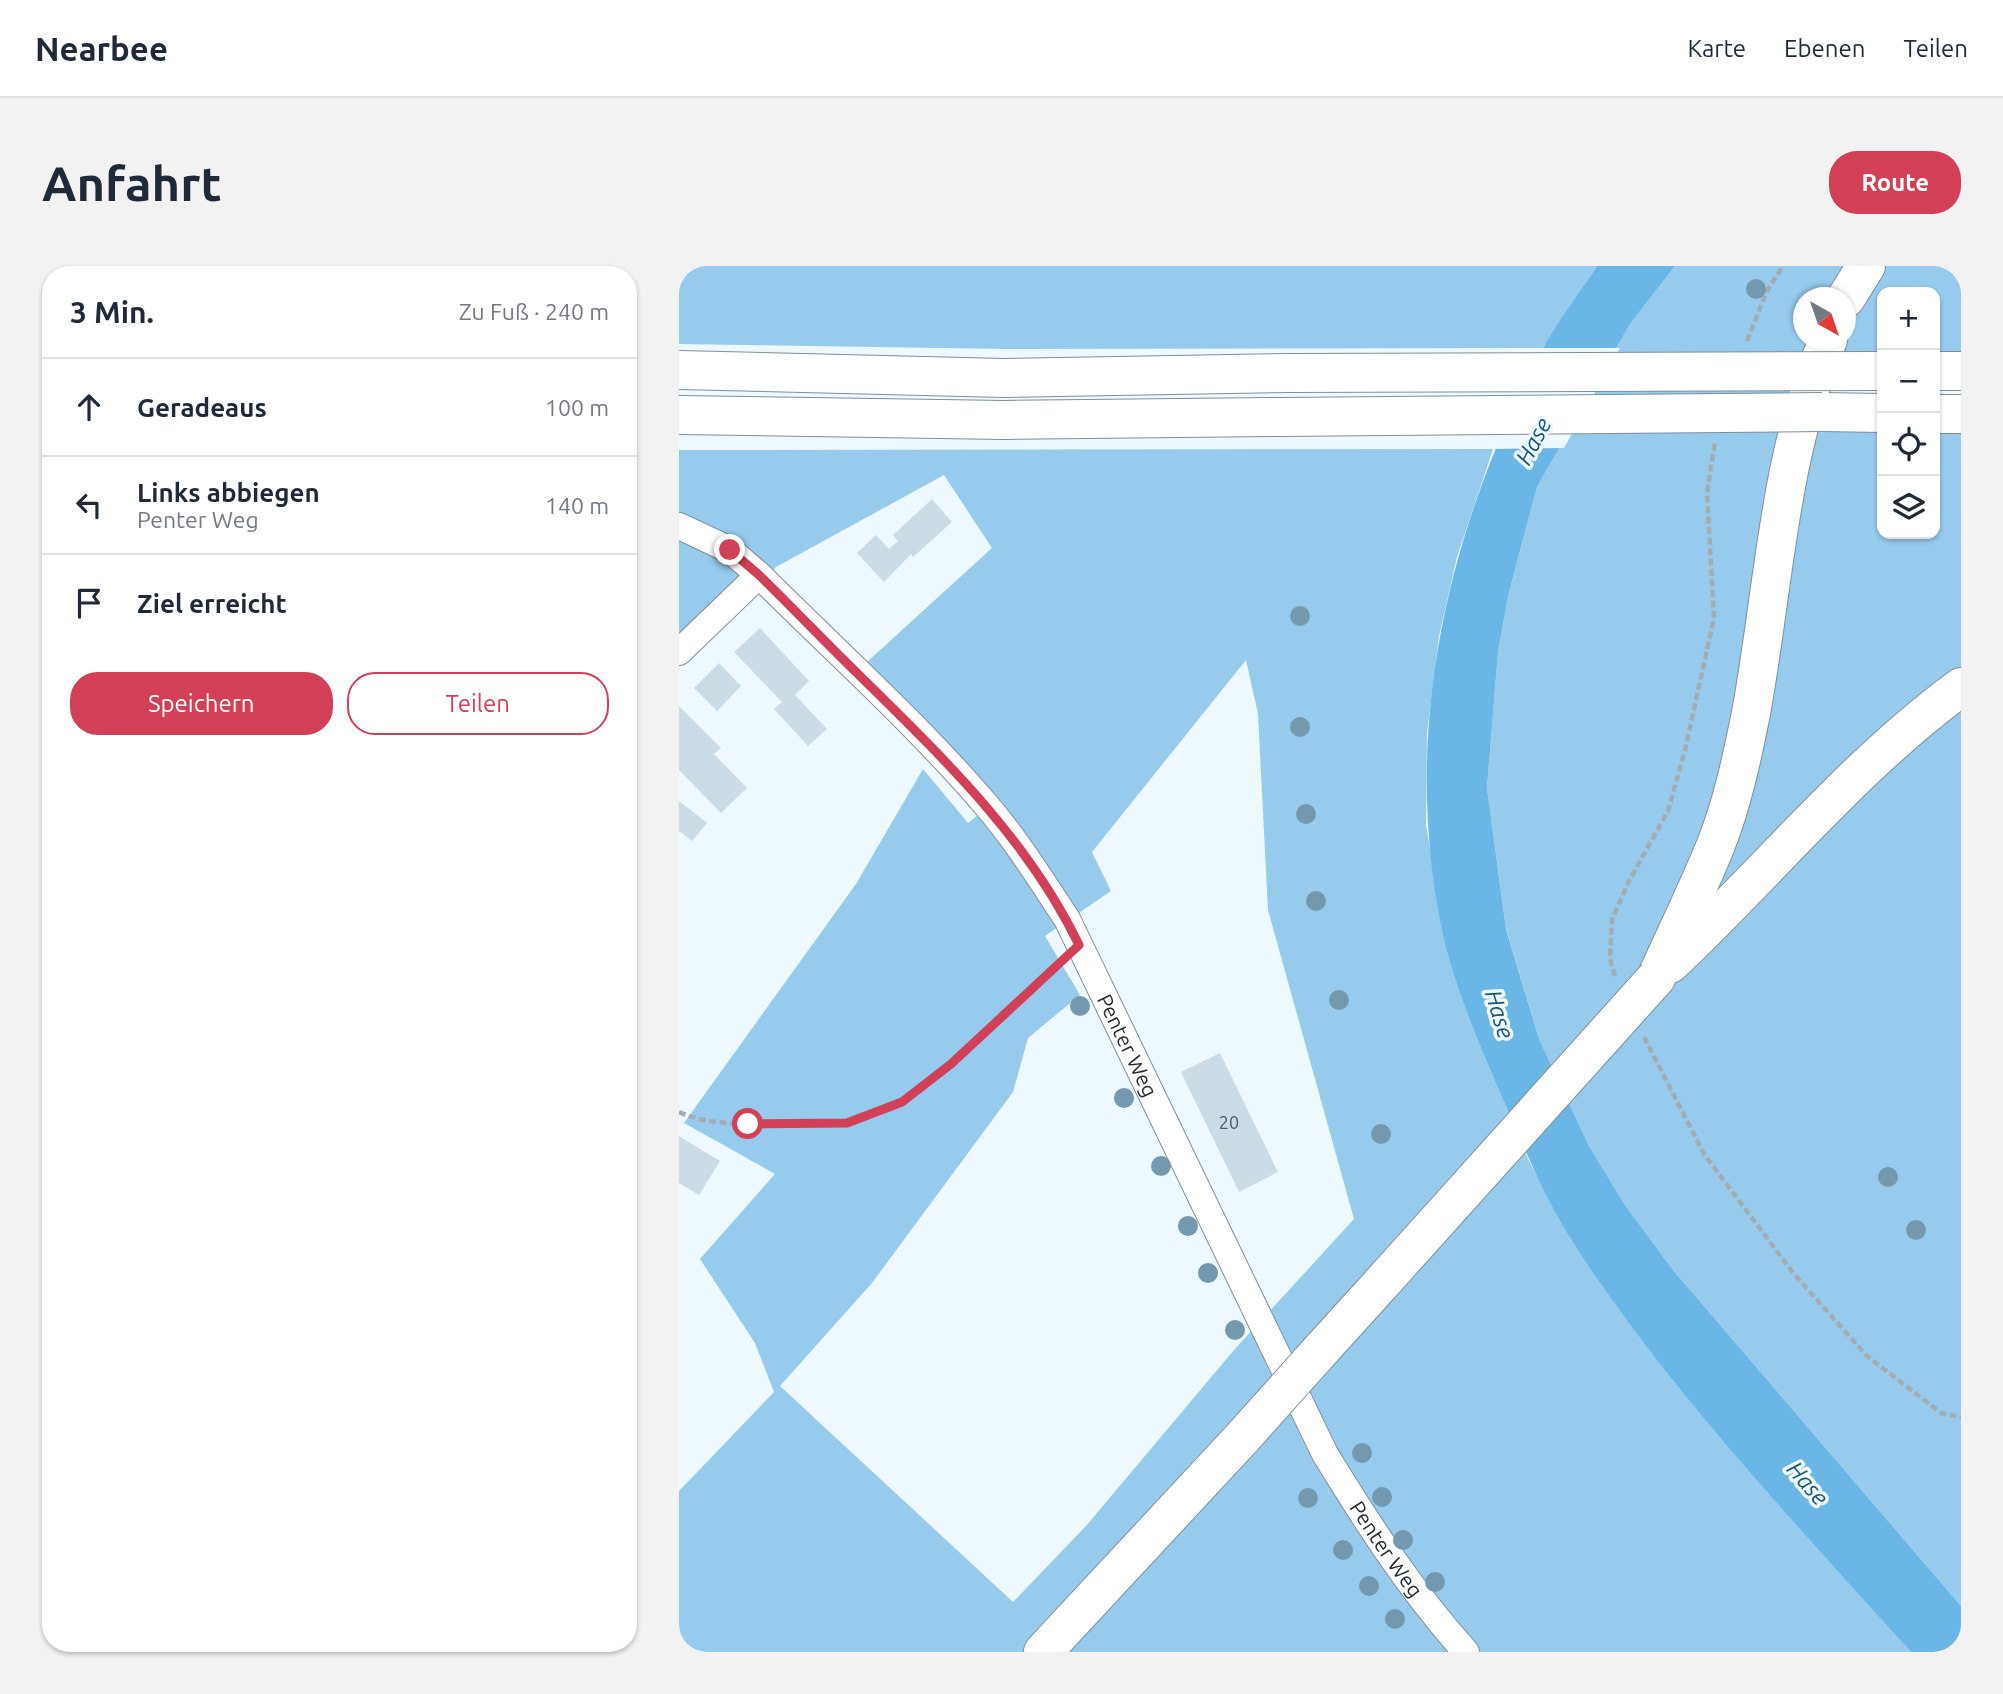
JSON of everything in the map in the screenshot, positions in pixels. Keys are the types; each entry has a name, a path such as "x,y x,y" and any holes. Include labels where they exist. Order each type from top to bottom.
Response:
{"highway":[{"path":"1853,287 1865,266"},
{"path":"1656,978 1716,845 1735,783 1751,713 1786,486 1802,408 1824,350"},
{"path":"679,370 1004,377 1877,371"},
{"path":"1940,371 1961,371"},
{"path":"679,415 1004,420 1877,412"},
{"path":"1940,414 1961,414"},
{"path":"1043,1652 1243,1437 1656,978 1727,911 1806,824 1873,760 1961,687"}],"street":[{"name":"Penter Weg","path":"679,526 730,550 759,575 935,748 988,807 1023,852 1067,919 1325,1454 1377,1538 1424,1605 1466,1652"},
{"path":"679,652 759,575"}],"path":[{"path":"1741,353 1767,291 1783,266"},
{"path":"679,1112 705,1121 748,1124 847,1123 902,1102 951,1064 1079,945"}],"shaded area":[{"path":"679,266 1597,266 1543,348 1005,349 679,344"},
{"path":"1675,266 1961,266 1961,371 1940,371 1940,287 1877,287 1877,371 1815,371 1802,408 1877,413 1877,539 1940,539 1940,414 1961,414 1961,1606 1673,1270 1625,1205 1589,1146 1539,1039 1506,928 1487,788 1498,652 1509,592 1537,487 1630,324"},
{"path":"1493,449 1457,557 1439,636 1427,732 1426,825 1445,941 1486,1059 1528,1159 1572,1241 1620,1310 1686,1395 1911,1652 679,1652 679,1491 774,1392 755,1343 700,1259 775,1174 684,1123 856,884 923,769 968,823 988,807 856,672 992,548 944,475 776,567 679,658 679,450","holes":["1246,660 1258,714 1268,910 1354,1219 1234,1350 1086,1526 1013,1602 780,1386 872,1283 1013,1092 1028,1038 1080,995 1045,936 1111,891 1092,852"]}],"water":[{"name":"Hase","path":"1597,266 1675,266 1630,324 1537,487 1509,592 1498,652 1487,788 1506,929 1539,1039 1589,1146 1625,1205 1673,1270 1961,1606 1961,1652 1911,1652 1734,1454 1650,1351 1611,1298 1574,1244 1533,1168 1475,1033 1444,939 1431,863 1427,787 1430,712 1440,637 1457,564 1479,491 1508,421 1547,341"}],"pier":[{"path":"1539,348 1620,348 1564,448 1490,449"}],"building":[{"path":"932,499 952,522 913,557 911,554 884,582 857,553 876,535 889,549 898,541 893,535"},
{"path":"760,628 809,681 795,695 827,729 808,746 774,709 782,702 734,652"},
{"path":"719,663 741,686 717,711 694,688"},
{"path":"679,706 721,748 714,754 747,788 721,813 679,770"},
{"path":"679,801 707,823 692,841 679,831"},
{"path":"1220,1053 1278,1172 1239,1192 1181,1072"},
{"path":"679,1136 720,1161 699,1195 679,1183"}],"route":[{"path":"730,550 759,575 935,748 988,807 1023,852 1067,919 1079,945 951,1064 902,1102 847,1123 748,1124"}]}
